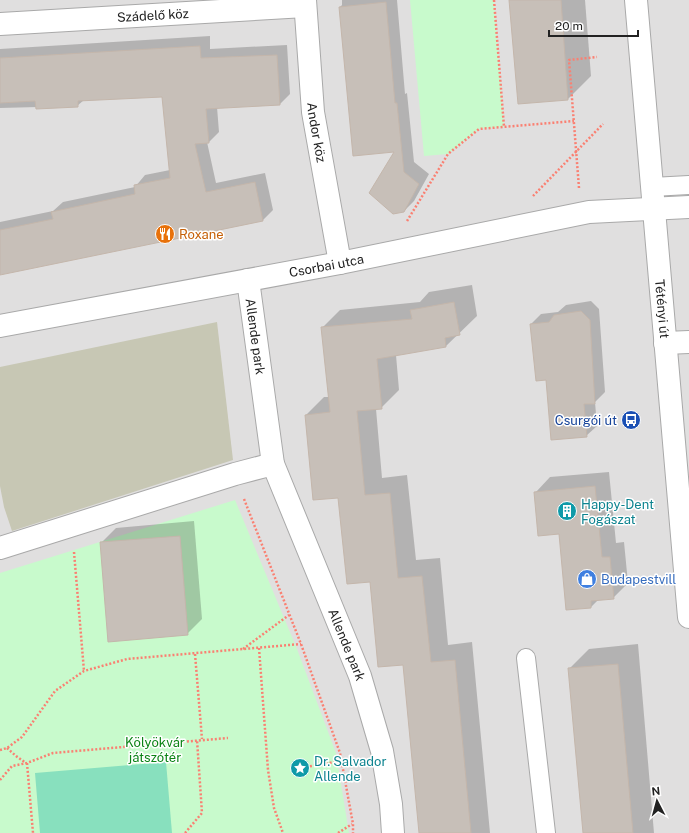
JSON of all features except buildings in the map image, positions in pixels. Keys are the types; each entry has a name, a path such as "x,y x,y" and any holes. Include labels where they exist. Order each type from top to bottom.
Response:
{"street":[{"name":"Tétényi út","path":"636,0 689,617"},
{"name":"Szádelő köz","path":"0,24 305,3"},
{"name":"Andor köz","path":"305,3 313,112 340,263"},
{"name":"Csorbai utca","path":"0,326 340,263 653,198 689,207"},
{"name":"Allende park","path":"248,280 273,464 360,676 382,751 393,833"},
{"path":"665,343 689,342"},
{"path":"0,548 235,474 273,464"}],"lane":[{"path":"653,198 689,185"},
{"path":"526,658 546,833"}],"path":[{"path":"494,0 504,127"},
{"path":"580,190 569,60 597,58"},
{"path":"404,225 448,154 479,130 574,122"},
{"path":"529,200 603,124"},
{"path":"242,493 301,644 340,753 353,824 353,833"},
{"path":"73,546 84,672"},
{"path":"243,649 289,615"},
{"path":"0,750 7,748 22,736 55,691 84,672 127,659 301,644"},
{"path":"259,648 268,770 274,808 282,833"},
{"path":"195,654 202,739"},
{"path":"0,780 12,766 27,763 53,753 202,739 228,738"},
{"path":"185,833 202,813 197,740"},
{"path":"7,748 27,763"},
{"path":"306,767 341,761"},
{"path":"27,763 33,833"},
{"path":"338,833 353,824"}],"shaded area":[{"path":"0,0 689,0 689,833 0,833"},
{"path":"217,322 233,460 12,531 4,507 0,486 0,367"}],"green space":[{"path":"410,0 494,0 504,127 479,129 448,154 424,156"},
{"name":"Kölyökvár játszótér","path":"235,500 297,649 336,753 349,833 0,833 0,573"},
{"path":"166,762 172,833 40,833 35,773"}],"place":[{"name":"Roxane","path":"165,234"},
{"name":"Csurgói út","path":"631,420"},
{"name":"Happy-Dent Fogászat","path":"567,511"},
{"name":"Budapestvill","path":"587,579"},
{"name":"Dr. Salvador Allende","path":"300,768"}]}
